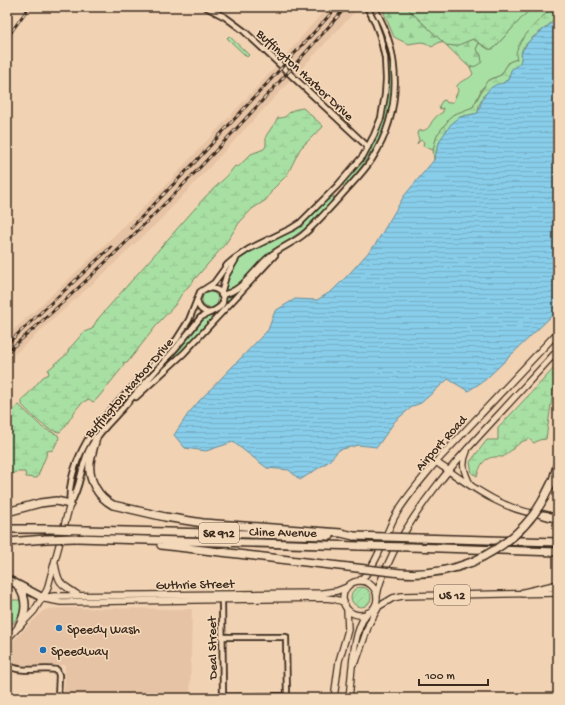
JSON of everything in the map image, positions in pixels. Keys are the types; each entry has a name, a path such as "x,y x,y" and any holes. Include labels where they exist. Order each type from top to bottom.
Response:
{"highway":[{"path":"96,438 90,464 93,483 104,499 113,505 165,517 203,523 341,533 354,536"},
{"path":"119,540 401,573 420,574 439,572 454,569 472,562 493,552 515,536 530,520 544,498 553,480 558,463"},
{"path":"7,512 40,503 56,501 70,504"},
{"path":"544,515 558,517"},
{"name":"Cline Avenue","path":"7,529 558,542"},
{"name":"Cline Avenue","path":"7,542 76,538 558,552"},
{"path":"7,580 42,598"},
{"name":"US 12","path":"523,593 558,585"},
{"path":"18,586 24,597 25,604 23,618 19,626"}],"main road":[{"name":"Airport Road","path":"359,581 369,572 401,507 436,462 558,332"},
{"name":"Airport Road","path":"377,596 381,578 420,506 448,470 558,350"},
{"path":"468,448 464,458 463,469 472,486"},
{"path":"436,462 487,496 507,506 544,515"},
{"path":"7,639 34,611 47,590 70,504"},
{"path":"55,560 60,582 66,588 78,595"},
{"path":"334,698 339,660 348,630 347,609 344,602 343,593 351,583 364,581 372,585 377,596 376,605 359,626 349,698"},
{"name":"Guthrie Street","path":"42,598 56,602 120,598 313,593 333,592 347,587"},
{"path":"523,593 558,593"},
{"name":"US 12","path":"369,612 397,596 523,593"},
{"name":"Guthrie Street","path":"42,598 78,595 120,598 222,600 324,598 344,602"},
{"path":"353,664 357,659 369,624 382,604"},
{"path":"347,609 357,614 369,612"}],"street":[{"name":"Buffington Harbor Drive","path":"206,7 225,17 244,31 368,147"},
{"path":"221,295 234,291 270,256 301,236 314,225 372,160 385,135 394,103 395,71 384,25 374,7"},
{"path":"240,254 230,267 226,276 221,295 222,300 220,308 212,313 207,313 200,308 197,300 200,292 214,283 227,265 240,254 300,222 316,208 353,168 368,147 381,118 386,79 385,58 382,42 376,24 367,8"},
{"path":"122,408 184,353 283,248"},
{"path":"206,288 215,288 221,295"},
{"name":"Buffington Harbor Drive","path":"70,504 69,492 78,461 90,435 100,422 177,339 186,326 197,300"},
{"name":"Buffington Harbor Drive","path":"70,504 76,495 88,450 96,438 175,350 200,318 212,313"},
{"name":"Deal Street","path":"222,600 223,697 287,697"},
{"path":"222,637 286,637 287,697"},
{"path":"7,665 20,669 57,670 59,675 58,698"}],"shaded area":[{"path":"327,7 359,7 160,220 100,277 7,361 7,336 84,265 164,187 282,60"},
{"path":"48,609 192,609 190,698 64,698 65,665 17,665 7,658 8,646 43,611"}],"green space":[{"path":"384,7 406,7 444,43 439,42 432,47 421,42 408,44 394,37 384,13"},
{"path":"406,7 532,7 493,49 489,49 473,39 456,46 446,45"},
{"path":"532,7 543,7 541,9 547,10 549,7 552,7 529,32 517,59 509,62 501,75 491,79 482,88 473,107 453,115 437,135 433,150 423,146 424,142 421,140 417,144 419,139 417,134 418,131 427,129 436,117 443,112 443,108 440,109 439,106 442,101 445,100 447,103 453,102 458,91 457,86 460,82 469,78 473,74 470,67 476,65 481,55 476,49 479,43 488,49 493,49"},
{"path":"552,7 558,7 555,18 525,46 521,52 519,65 510,73 508,80 485,94 479,105 478,113 460,117 440,140 434,160 433,150 437,135 452,115 473,107 487,81 501,75 509,62 517,59 516,53 518,46 528,32"},
{"path":"373,13 381,25 389,49 392,69 390,106 379,139 358,171 345,186 343,186 343,183 359,164 371,145 381,124 387,103 389,81 388,59 382,36"},
{"path":"229,36 249,55 247,57 227,38"},
{"path":"473,39 479,43 476,49 481,55 482,62 476,66 469,67 446,45 456,46"},
{"path":"303,108 323,126 300,149 287,175 273,189 266,200 252,209 239,223 226,243 181,295 175,305 160,321 127,363 123,362 124,365 122,368 97,399 93,402 89,399 80,405 60,432 49,429 39,422 22,405 22,399 43,377 49,374 48,370 67,354 69,349 84,332 92,329 97,320 205,197 227,176 235,166 238,167 251,154 264,149 266,146 266,136 278,118 282,118 293,110"},
{"path":"334,196 334,199 303,230 266,256 238,286 230,290 225,290 230,272 242,257 256,248 299,227"},
{"path":"210,292 216,294 218,300 216,306 210,308 204,306 202,300 204,294"},
{"path":"235,293 236,294 185,350 147,383 186,340 201,320 220,311 224,304 224,296 230,296"},
{"path":"558,364 558,373 553,391 546,439 539,440 534,443 529,439 521,442 503,457 492,457 486,460 481,466 477,476 472,473 470,462 487,440 498,440 498,428"},
{"path":"19,405 43,428 58,435 59,438 53,450 47,451 37,478 26,477 25,472 7,475 7,418"},
{"path":"357,587 365,587 371,593 371,601 365,607 357,607 351,601 351,593"},
{"path":"7,600 21,600 21,613 7,630"}],"water":[{"path":"558,12 558,310 485,380 468,391 448,379 421,403 413,406 395,421 377,447 358,445 339,450 328,462 300,480 289,470 267,468 233,442 206,451 185,448 174,435 188,414 200,400 268,330 275,311 295,299 317,300 332,291 349,274 375,245 404,196 434,160 440,140 451,124 460,117 478,113 481,103 489,89 508,80 511,70 519,64 522,51 529,41 553,22"}],"railway":[{"path":"7,38 29,7"},
{"path":"131,228 197,160 337,7"},
{"path":"7,352 97,271 140,229 224,142 346,7"},
{"path":"7,344 111,247"}],"place":[{"name":"Speedy Wash","path":"59,628"},
{"name":"Speedway","path":"43,650"}]}
